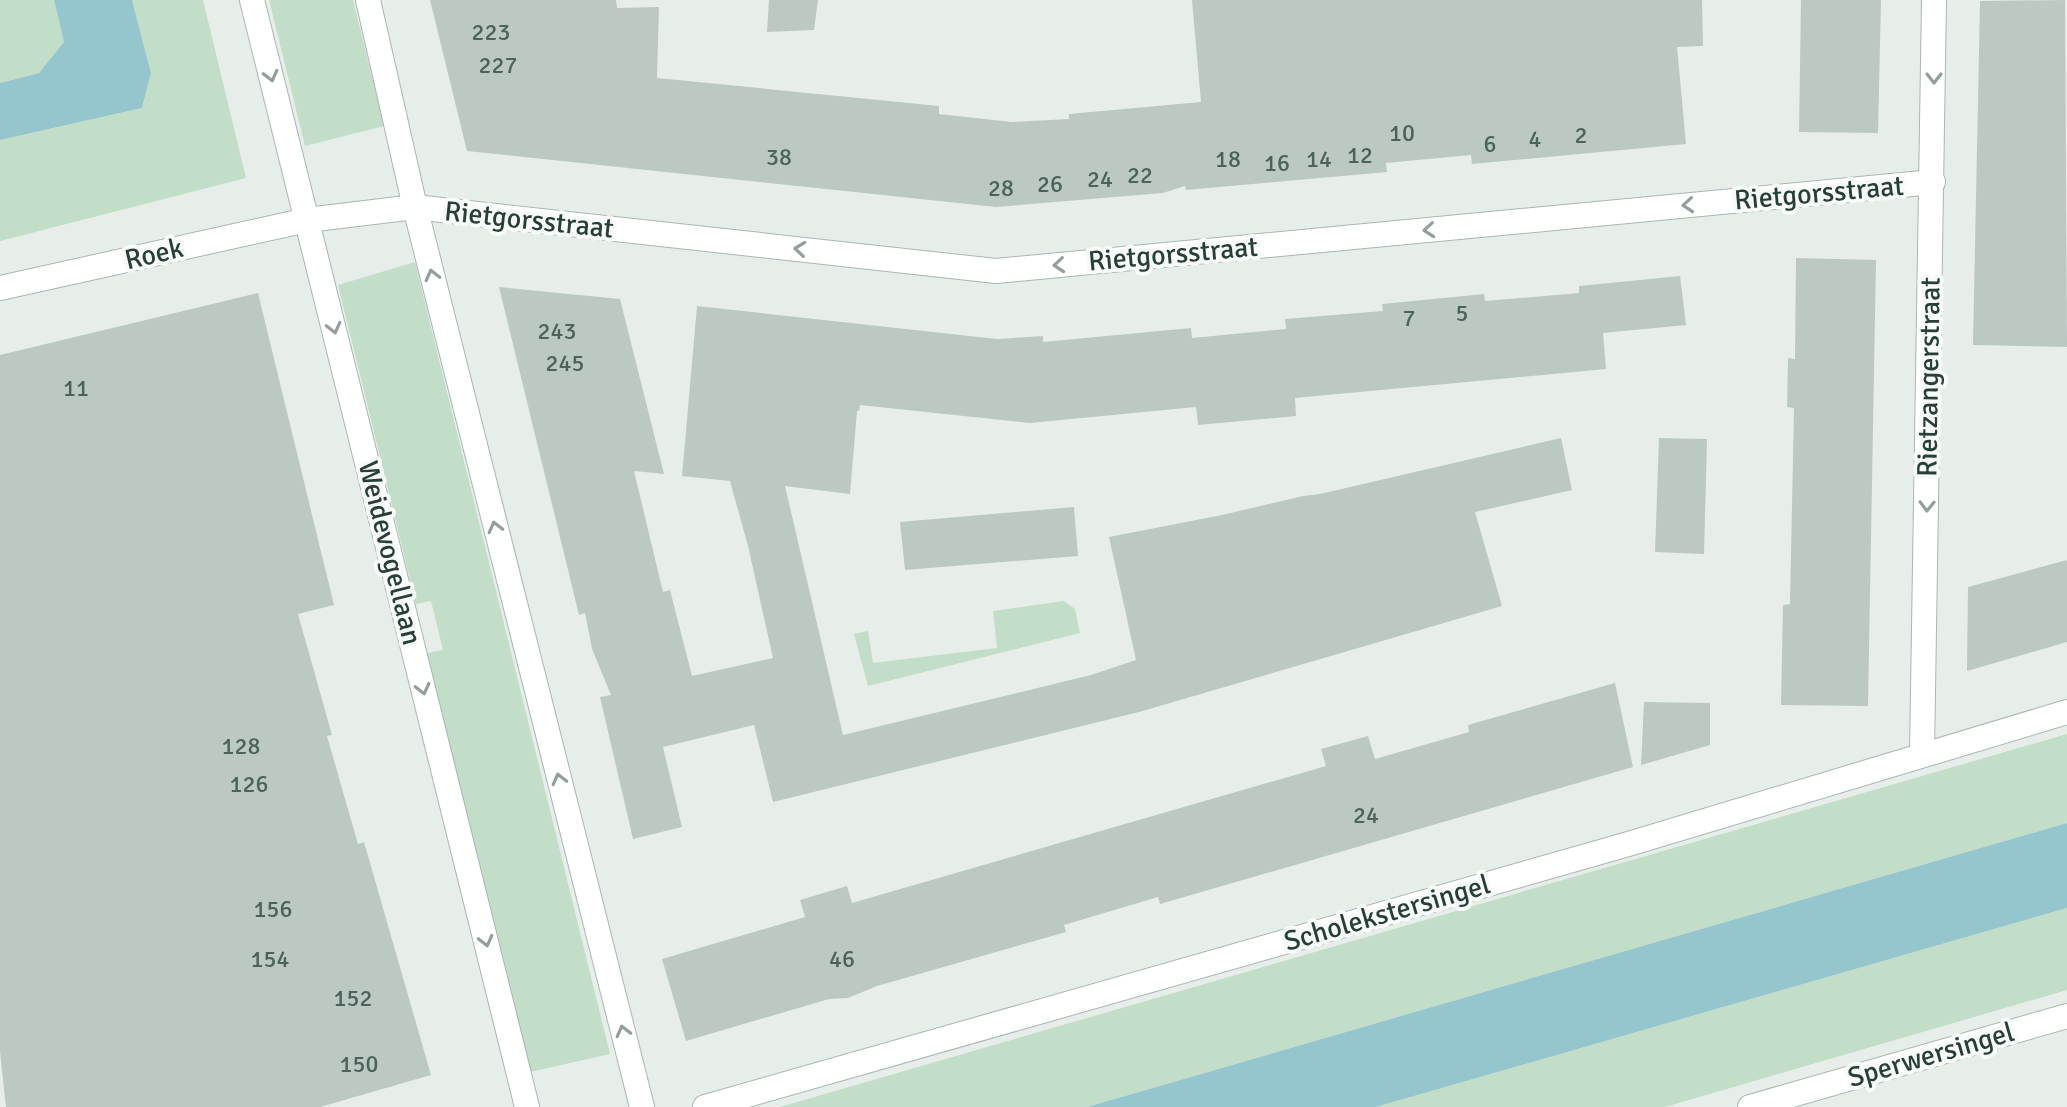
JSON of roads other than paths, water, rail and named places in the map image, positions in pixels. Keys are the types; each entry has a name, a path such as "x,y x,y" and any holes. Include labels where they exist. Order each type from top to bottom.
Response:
{"street":[{"name":"Weidevogellaan","path":"252,0 527,1107"},
{"path":"368,0 415,207 642,1107"},
{"name":"Rietzangerstraat","path":"1922,754 1934,0"},
{"name":"Rietgorsstraat","path":"307,220 415,207 996,271 1933,182"},
{"name":"Roek","path":"0,288 307,220"},
{"name":"Scholekstersingel","path":"705,1107 1625,845 2067,712"},
{"name":"Sperwersingel","path":"1750,1107 2067,1016"}],"water":[{"path":"54,0 132,0 151,73 142,108 0,140 0,83 39,73 64,42"},
{"path":"2067,823 2067,908 1376,1107 1087,1107"}]}
